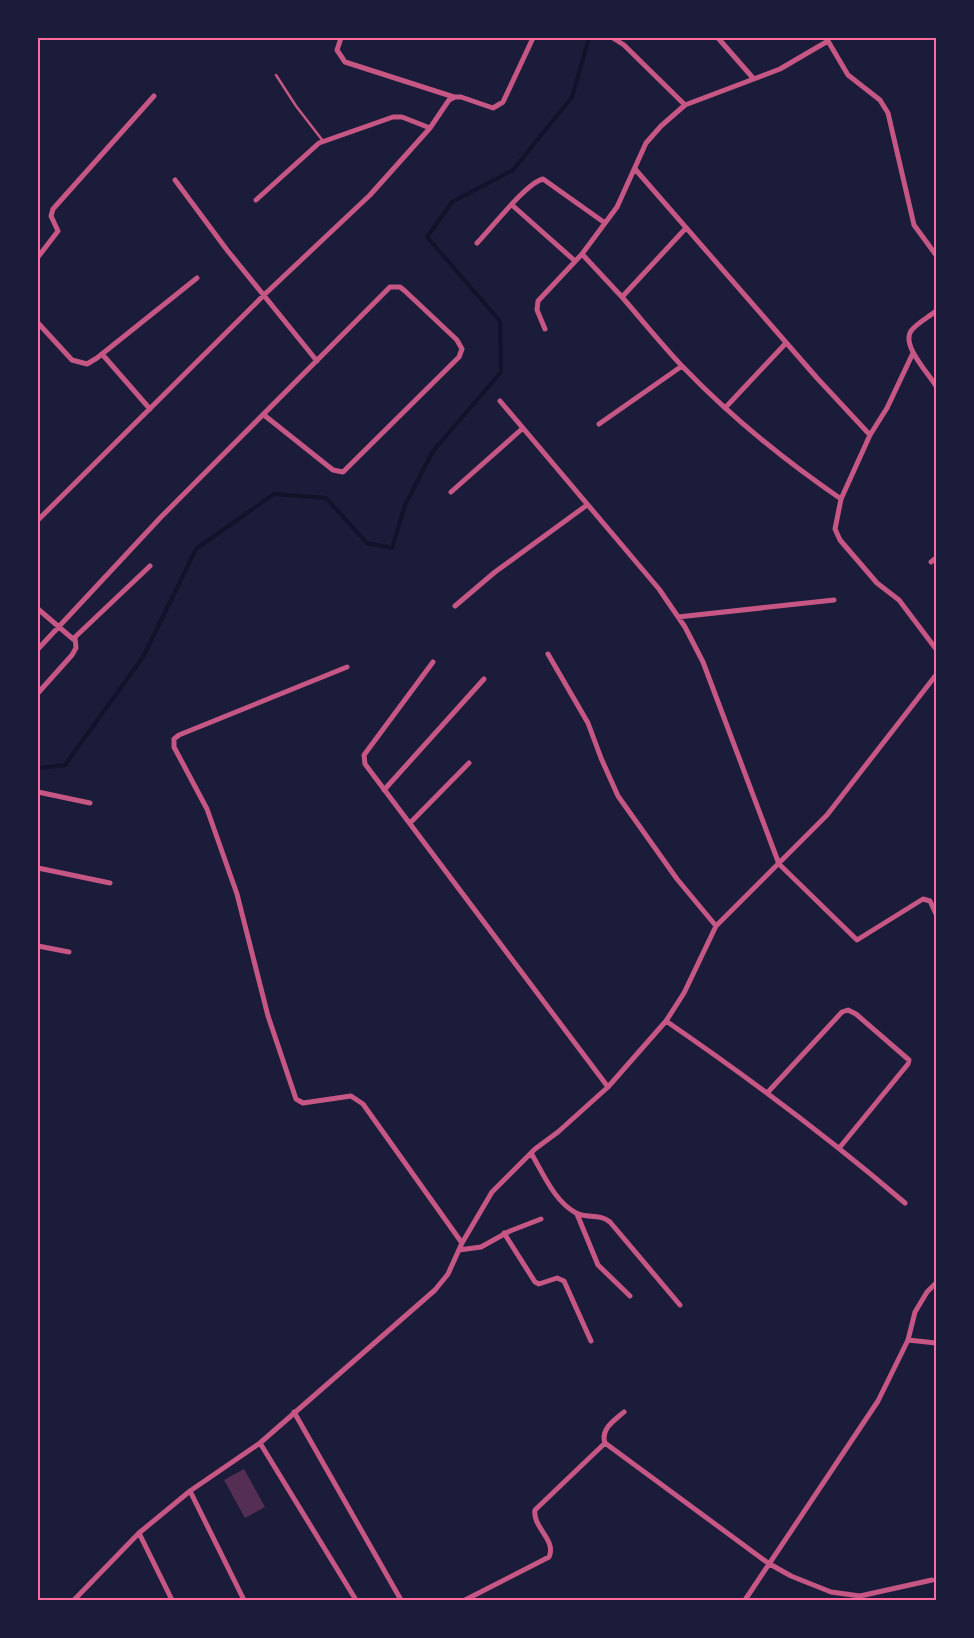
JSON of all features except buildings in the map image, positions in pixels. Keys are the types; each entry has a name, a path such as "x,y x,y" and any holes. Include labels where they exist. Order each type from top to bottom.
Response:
{"street":[{"path":"341,38 337,50 345,62 493,108 498,106 511,87 533,38"},
{"path":"613,38 630,50 685,105"},
{"path":"718,38 753,78"},
{"path":"545,329 537,310 538,301 582,254 617,207 646,143 652,135 685,105 780,69 827,39 848,75 880,100 888,113 914,225 936,255"},
{"path":"38,257 58,231 51,215 53,209 154,96"},
{"path":"38,520 264,295 370,195 430,128 447,103 455,97"},
{"path":"256,200 302,157 323,141 393,117 402,117 430,128"},
{"path":"635,169 786,343 870,434"},
{"path":"175,180 317,361"},
{"path":"477,243 533,184 543,180 605,223"},
{"path":"512,205 575,260"},
{"path":"622,297 686,228"},
{"path":"582,254 682,366 725,408 776,453 841,499"},
{"path":"38,323 75,362 87,364 197,278"},
{"path":"38,649 161,518 384,292 395,286 405,291 457,340 462,349 459,357 343,472 332,470 264,415"},
{"path":"936,311 912,330 909,342 913,353 936,386"},
{"path":"725,408 786,343"},
{"path":"913,353 887,408 870,434 841,499 835,520 840,540 877,583 899,600 936,650"},
{"path":"102,354 150,409"},
{"path":"599,424 682,366"},
{"path":"500,400 659,589 678,617 703,662 779,864 857,940 923,899 930,901 936,914"},
{"path":"451,492 523,428"},
{"path":"455,606 508,562 587,505"},
{"path":"931,562 936,558"},
{"path":"75,638 150,566"},
{"path":"678,617 834,600"},
{"path":"38,609 70,638 75,638"},
{"path":"38,692 72,655 76,648 75,638"},
{"path":"548,654 588,723 618,796 677,879 716,926"},
{"path":"433,662 364,755 366,768 410,823 608,1087"},
{"path":"347,667 179,735 174,739 174,748 207,810 238,894 268,1016 296,1099 303,1103 351,1096 363,1104 462,1243"},
{"path":"74,1600 139,1533 190,1491 260,1443 435,1290 448,1274 462,1243 492,1192 531,1153 558,1132 608,1087 666,1021 684,993 716,926 827,815 936,675"},
{"path":"384,790 484,679"},
{"path":"410,823 469,763"},
{"path":"38,792 90,803"},
{"path":"38,868 110,883"},
{"path":"38,946 69,952"},
{"path":"768,1092 842,1012 848,1010 856,1014 909,1060 908,1064 840,1147"},
{"path":"666,1021 768,1092 840,1147 905,1202"},
{"path":"531,1153 553,1192 577,1214 598,1265 630,1296"},
{"path":"577,1214 600,1216 610,1222 680,1305"},
{"path":"459,1250 481,1247 504,1233 541,1219"},
{"path":"504,1233 535,1282 539,1284 557,1278 564,1281 591,1341"},
{"path":"745,1600 878,1401 908,1340 915,1312 927,1292 936,1283"},
{"path":"908,1340 936,1343"},
{"path":"294,1412 401,1600"},
{"path":"624,1412 607,1428 603,1438 605,1443 768,1563 831,1592 850,1595 869,1595 932,1580"},
{"path":"260,1443 356,1600"},
{"path":"465,1600 549,1557 550,1545 536,1518 535,1510 605,1443"},
{"path":"190,1491 244,1600"},
{"path":"139,1533 172,1600"},
{"path":"850,1595 854,1600"}],"lane":[{"path":"276,75 296,106 323,141"}],"waterway":[{"path":"38,768 65,765 143,657 196,549 274,494 326,498 367,543 392,548 405,505 433,451 501,372 500,321 427,237 452,202 513,170 572,97 589,38"}]}
